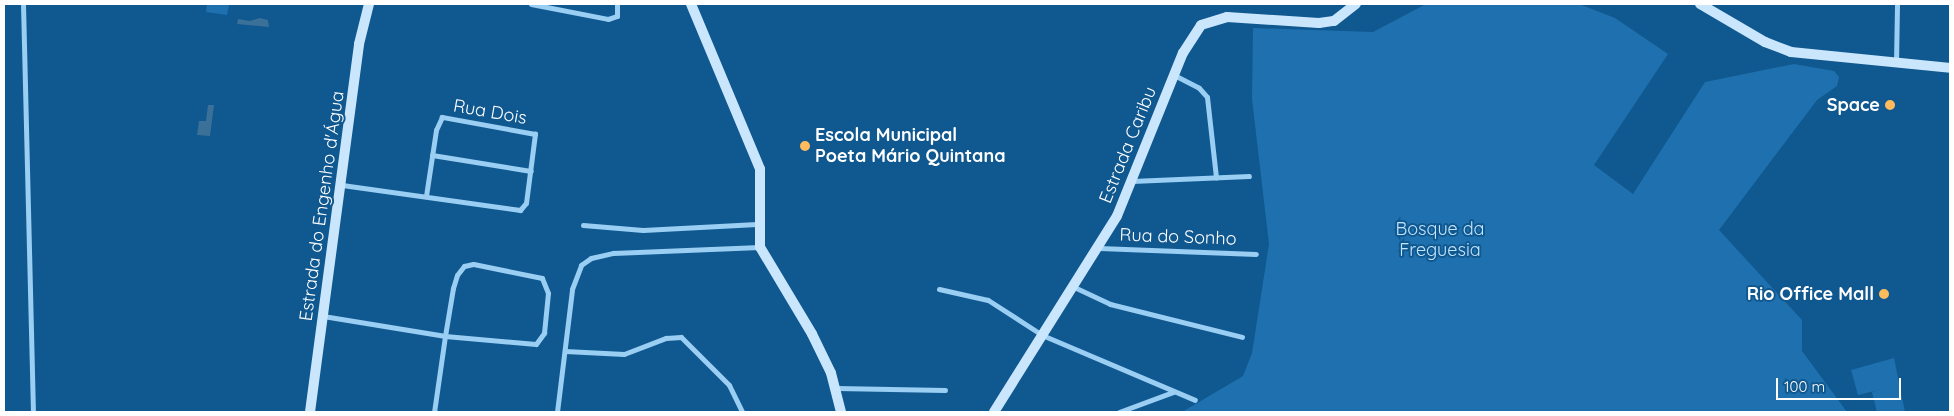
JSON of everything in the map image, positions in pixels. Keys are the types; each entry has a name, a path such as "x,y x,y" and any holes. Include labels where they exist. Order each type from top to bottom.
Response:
{"street":[{"path":"23,4 32,412"},
{"name":"Estrada do Engenho d'Água","path":"310,412 342,185 359,44 369,4"},
{"path":"531,4 608,18 617,16 617,4"},
{"path":"691,4 760,169 758,224 760,247 812,334 836,388 841,412"},
{"name":"Estrada Caribu","path":"994,412 1099,248 1132,182 1174,75 1192,36 1201,25 1212,20 1241,16 1318,23 1334,21 1356,4"},
{"path":"1700,4 1765,42 1791,52 1950,68"},
{"path":"1896,64 1899,4"},
{"path":"1174,75 1199,88 1207,97 1216,177"},
{"name":"Rua Dois","path":"342,185 520,210 526,203 535,134 448,117 438,121 426,196"},
{"path":"432,155 531,171"},
{"path":"1132,182 1249,176"},
{"path":"583,225 643,230 758,224"},
{"path":"557,412 576,272 591,258 613,253 760,247"},
{"name":"Rua do Sonho","path":"1099,248 1256,254"},
{"path":"323,316 445,336 528,345 541,341 544,333 547,284 532,275 473,264 464,266 457,275 445,336 434,412"},
{"path":"1074,287 1110,304 1242,337"},
{"path":"939,289 988,300 1042,336 1196,400"},
{"path":"565,351 624,354 666,338 681,337 729,385 742,412"},
{"path":"836,388 945,390"},
{"path":"1120,412 1173,392"}],"green space":[{"path":"207,4 229,5 227,15 206,12"},
{"name":"Bosque da Freguesia","path":"1426,4 1579,4 1615,18 1668,54 1594,165 1633,194 1705,82 1794,64 1834,71 1839,77 1837,86 1817,100 1719,230 1802,320 1802,351 1847,412 1182,412 1243,376 1252,353 1269,244 1252,99 1253,28 1373,32"},
{"path":"1894,358 1905,412 1877,412 1872,392 1882,389 1858,395 1851,370"}],"shaded area":[{"path":"260,18 268,20 269,27 237,24 238,19 250,21"},
{"path":"208,105 214,105 210,136 197,135 199,121 206,121"}],"place":[{"name":"Space","path":"1890,105"},
{"name":"Escola Municipal Poeta Mário Quintana","path":"805,146"},
{"name":"Rio Office Mall","path":"1884,294"}]}
